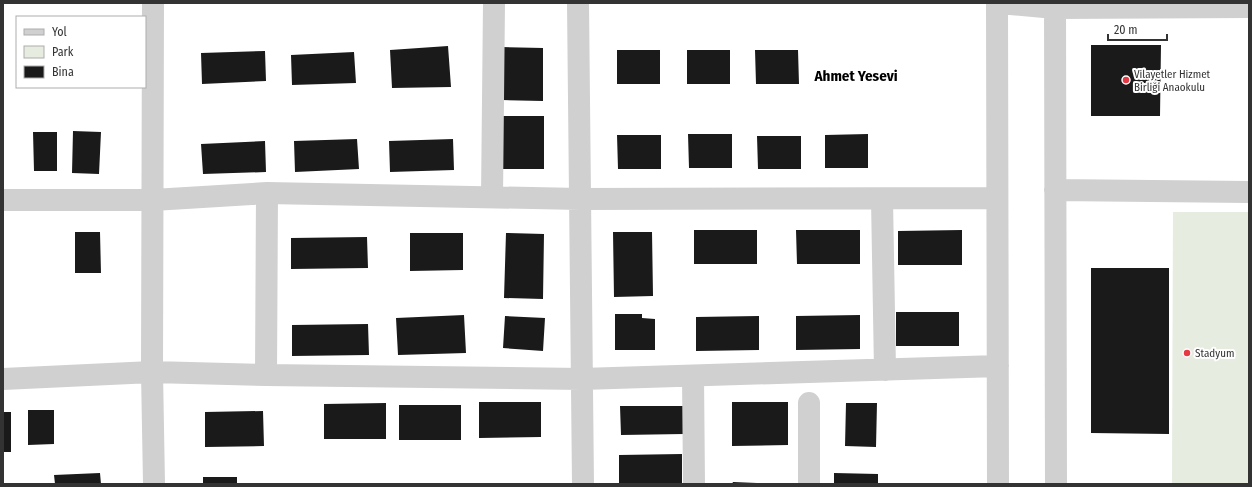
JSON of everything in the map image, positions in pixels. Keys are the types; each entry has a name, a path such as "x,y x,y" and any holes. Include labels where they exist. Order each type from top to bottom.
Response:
{"street":[{"path":"153,3 152,372 154,484"},
{"path":"492,197 494,3"},
{"path":"578,3 583,484"},
{"path":"998,484 998,3 1055,6 1249,7"},
{"path":"1055,6 1056,484"},
{"path":"1056,190 1249,192"},
{"path":"266,375 267,194"},
{"path":"3,200 153,200 267,194 580,198 997,198"},
{"path":"882,198 885,370"},
{"path":"3,379 152,372 582,379 998,366"},
{"path":"692,376 694,484"},
{"path":"809,402 809,484"}],"green space":[{"path":"1173,212 1249,212 1249,484 1172,484"}],"building":[{"name":"Vilayetler Hizmet Birliği Anaokulu","path":"1091,45 1161,45 1160,116 1091,116"},
{"path":"448,46 451,87 392,88 390,50"},
{"path":"502,47 543,48 543,101 502,100"},
{"path":"617,50 660,50 660,84 617,84"},
{"path":"687,50 730,50 730,84 687,84"},
{"path":"755,50 798,50 799,84 756,84"},
{"path":"265,51 266,81 202,84 201,53"},
{"path":"354,52 356,83 292,85 291,55"},
{"path":"503,116 544,116 544,169 503,169"},
{"path":"73,131 101,132 99,174 72,173"},
{"path":"33,132 57,132 57,171 34,171"},
{"path":"688,134 732,134 732,168 689,168"},
{"path":"868,134 868,168 825,168 825,135"},
{"path":"617,135 661,135 661,169 618,169"},
{"path":"757,136 801,136 801,169 758,169"},
{"path":"357,139 359,169 295,172 294,141"},
{"path":"453,139 454,170 390,172 389,141"},
{"path":"265,141 266,172 203,174 201,144"},
{"path":"694,230 757,230 757,264 694,264"},
{"path":"796,230 860,230 860,264 797,264"},
{"path":"962,230 962,265 898,265 898,231"},
{"path":"75,232 100,232 101,273 75,273"},
{"path":"613,232 652,232 653,296 614,297"},
{"path":"410,233 463,233 463,270 410,271"},
{"path":"506,233 544,234 543,299 504,298"},
{"path":"367,237 368,268 291,269 291,238"},
{"path":"1091,268 1169,268 1169,434 1091,433"},
{"path":"896,312 959,312 959,346 896,346"},
{"path":"615,314 642,314 642,318 655,319 655,350 615,350"},
{"path":"464,315 466,353 398,355 396,318"},
{"path":"860,315 860,349 796,350 796,316"},
{"path":"505,316 545,318 543,351 503,348"},
{"path":"759,316 759,350 696,351 696,317"},
{"path":"368,324 369,355 292,356 292,325"},
{"path":"479,402 541,402 541,437 479,438"},
{"path":"732,402 788,402 788,445 732,446"},
{"path":"386,403 386,439 324,439 324,404"},
{"path":"846,403 877,403 876,447 845,446"},
{"path":"399,405 461,405 461,440 399,440"},
{"path":"620,406 683,406 684,434 621,435"},
{"path":"28,410 54,410 54,444 28,445"},
{"path":"263,411 264,446 205,447 205,412"},
{"path":"3,412 11,412 11,452 3,452"},
{"path":"682,454 682,483 619,483 619,455"},
{"path":"100,473 101,484 55,484 54,475"},
{"path":"834,473 878,474 878,484 834,484"},
{"path":"203,477 237,477 237,484 203,484"},
{"path":"733,482 757,483 757,484 732,484"}],"place":[{"name":"Vilayetler Hizmet Birliği Anaokulu","path":"1126,80"},
{"name":"Stadyum","path":"1187,353"}],"district":[{"name":"Ahmet Yesevi","path":"856,76"}]}
